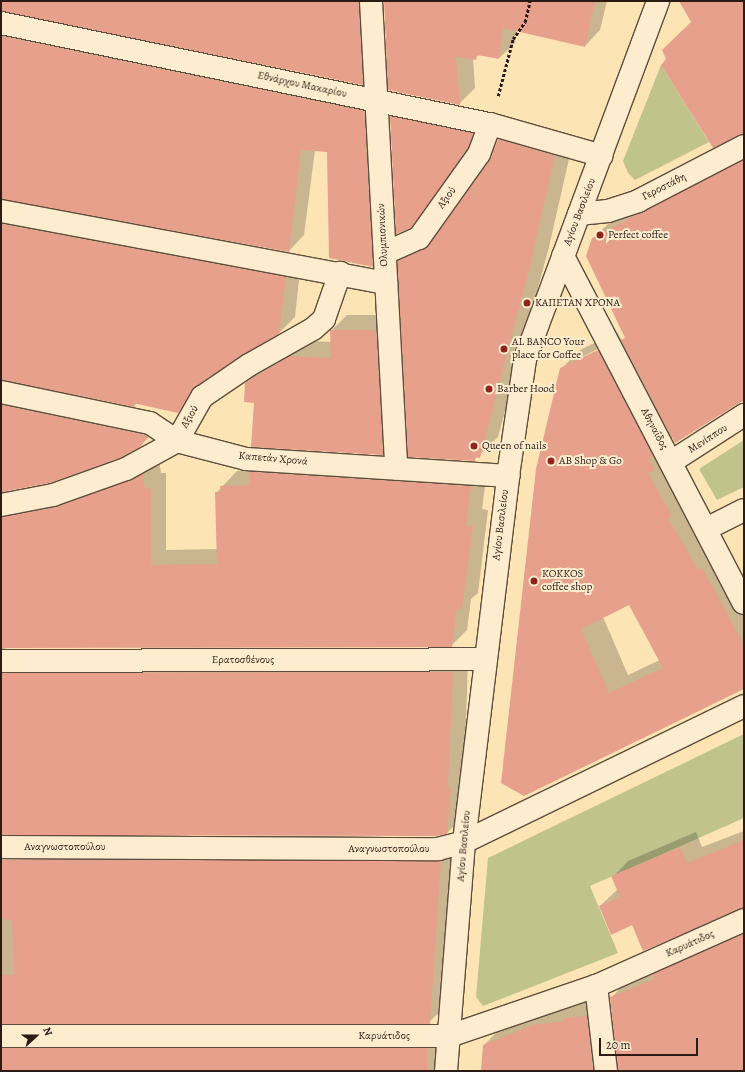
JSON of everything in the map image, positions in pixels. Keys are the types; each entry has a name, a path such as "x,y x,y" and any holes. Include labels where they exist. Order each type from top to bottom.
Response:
{"street":[{"name":"Ολυμπιονικών","path":"371,1 396,468"},
{"name":"Αγίου Βασιλείου","path":"446,1071 464,842 485,658 508,476 525,359 602,156 658,1"},
{"name":"Εθνάρχου Μακαρίου","path":"1,23 490,124 602,156"},
{"name":"Αξιού","path":"384,253 419,238 480,154 490,124"},
{"name":"Γεροστάθη","path":"579,214 608,211 638,201 744,146"},
{"path":"1,211 340,273 386,283"},
{"name":"Αθηναΐδος","path":"563,256 744,603"},
{"name":"Αξιού","path":"1,505 53,495 112,474 177,441 202,397 249,365 313,329 324,319 340,273"},
{"name":"Καπετάν Χρονά","path":"1,392 150,423 177,441 246,459 508,476"},
{"name":"Μενίππου","path":"671,462 744,415"},
{"path":"706,529 744,510"},
{"name":"Ερατοσθένους","path":"1,661 485,658"},
{"name":"Αναγνωστοπούλου","path":"1,847 438,849 464,842 744,706"},
{"name":"Καρυάτιδος","path":"1,1036 449,1036 596,986 744,920"},
{"path":"596,986 606,1071"}],"path":[{"path":"490,124 513,39 525,22 530,1"}],"green space":[{"path":"661,65 709,142 635,180 628,173 623,161"},
{"path":"744,440 744,487 717,500 699,469"},
{"path":"744,734 744,818 590,886 618,953 483,1006 476,997 488,858"}],"building":[{"path":"1,1 359,1 363,85 1,11"},
{"path":"384,1 595,1 585,47 503,28 499,59 477,55 476,60 456,57 460,105 388,90"},
{"path":"679,1 744,1 744,134 713,148 661,65 666,59 662,50 691,22"},
{"path":"1,36 364,111 373,267 329,258 327,152 301,150 289,252 1,199"},
{"path":"390,116 473,133 468,148 411,228 396,234"},
{"path":"498,139 555,156 530,266 480,458 475,457 475,461 408,457 397,261 429,245 489,161"},
{"path":"744,160 744,400 675,443 621,340 625,338 586,256 592,238"},
{"path":"1,224 286,277 279,334 242,355 195,387 178,413 133,403 135,407 1,380"},
{"path":"330,330 376,330 383,455 251,447 254,403 244,402 245,383 290,356 331,358"},
{"path":"598,350 653,456 649,459 655,470 648,473 672,516 668,518 697,568 703,569 744,645 744,689 524,796 501,783 536,469 560,368","holes":["629,605 663,668 609,693 581,629"]},
{"path":"1,405 145,435 147,438 140,447 121,458 50,483 1,492"},
{"path":"250,472 471,486 466,525 473,526 462,610 457,608 452,647 1,648 1,517 57,507 143,474 145,489 151,488 151,565 217,564 215,492 221,492 220,486 250,485"},
{"path":"1,673 453,673 448,788 451,788 447,834 436,836 1,835"},
{"path":"744,840 744,908 643,951 632,925 611,935 599,906 620,897 611,876 680,847 687,863"},
{"path":"1,860 441,861 430,1024 1,1024 1,975 14,975 12,920 1,919"},
{"path":"744,934 744,1071 618,1071 610,997 655,979 653,974"},
{"path":"587,1016 593,1071 481,1071 483,1045 533,1025 563,1021 563,1018"},
{"path":"1,1048 427,1048 427,1071 1,1071"}],"place":[{"name":"Perfect coffee","path":"600,235"},
{"name":"ΚΑΠΕΤΑΝ ΧΡΟΝΑ","path":"527,303"},
{"name":"AL BANCO Your place for Coffee","path":"504,349"},
{"name":"Barber Hood","path":"489,389"},
{"name":"Queen of nails","path":"474,446"},
{"name":"AB Shop & Go","path":"551,461"},
{"name":"KOKKOS coffee shop","path":"534,581"}]}
